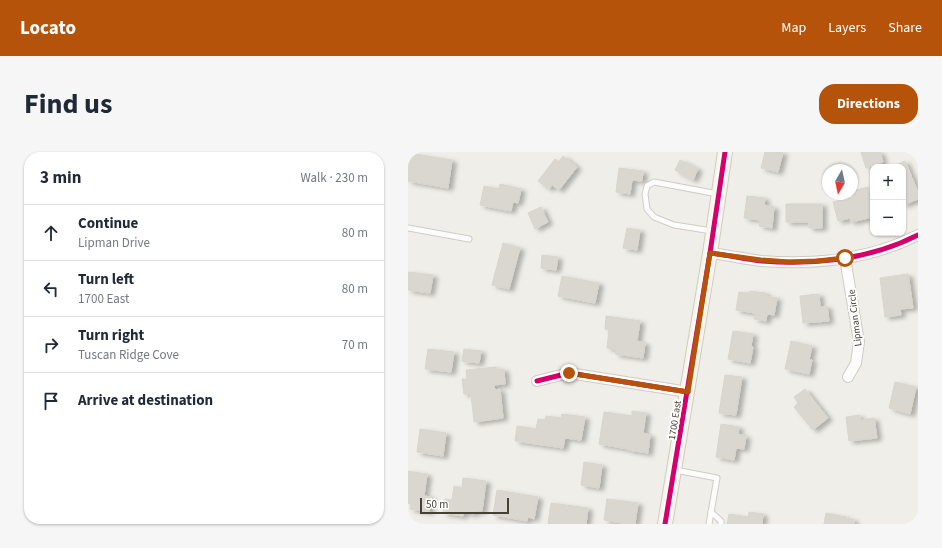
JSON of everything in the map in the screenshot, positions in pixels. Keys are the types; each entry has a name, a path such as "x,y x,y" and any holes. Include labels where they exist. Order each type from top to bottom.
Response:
{"main road":[{"name":"1700 East","path":"665,524 688,392 725,152"}],"street":[{"path":"710,253 761,260 789,262 817,261 845,258 875,251 918,234"},
{"name":"Lipman Circle","path":"845,258 859,342 856,363 848,377"},
{"path":"537,381 569,373 688,392"}],"lane":[{"path":"713,231 674,225 654,218 647,209 645,194 647,186 654,182 719,194"},
{"path":"408,228 469,238"},
{"path":"675,470 717,478 709,524"},
{"path":"711,512 721,521 721,524"}],"building":[{"path":"765,152 783,152 778,172 761,168"},
{"path":"861,152 880,152 883,162 870,164 870,167 866,168"},
{"path":"408,153 452,160 448,188 408,181"},
{"path":"563,156 577,167 559,190 552,185 549,189 538,181 555,159 559,162"},
{"path":"680,160 698,169 693,180 675,170"},
{"path":"905,161 918,192 918,199 906,204 906,164 898,164"},
{"path":"619,168 643,171 642,181 632,180 630,194 616,192"},
{"path":"500,184 521,189 518,203 513,202 511,211 480,205 484,186 499,189"},
{"path":"868,187 870,196 870,218 851,222 850,218 838,221 833,202 841,200 858,200 858,190"},
{"path":"747,196 765,198 764,205 774,207 772,228 759,226 760,220 744,218"},
{"path":"786,204 822,204 822,228 809,228 809,222 786,222"},
{"path":"541,207 548,222 535,229 528,213"},
{"path":"627,228 640,230 637,250 623,248"},
{"path":"503,243 520,248 509,289 492,285"},
{"path":"542,255 558,257 556,270 541,268"},
{"path":"408,272 433,275 430,293 408,290"},
{"path":"908,274 913,308 900,309 901,315 885,317 880,278"},
{"path":"562,276 599,283 595,303 558,296"},
{"path":"750,291 766,293 765,296 777,298 774,315 767,314 766,321 754,319 755,313 736,310 739,292 749,293"},
{"path":"819,294 820,307 827,306 829,321 803,323 800,296"},
{"path":"606,316 640,321 637,341 645,343 643,358 615,354 616,349 607,348 609,330 605,329"},
{"path":"733,331 753,334 751,346 753,347 750,363 728,359"},
{"path":"791,341 812,346 809,360 812,360 809,374 785,369"},
{"path":"428,349 454,352 451,372 425,369"},
{"path":"464,349 481,351 479,363 462,361"},
{"path":"496,367 497,369 504,369 505,384 494,385 495,390 500,389 503,418 474,422 471,394 464,394 462,379 467,379 466,370"},
{"path":"725,375 742,377 736,415 719,413"},
{"path":"895,382 916,387 910,414 889,408"},
{"path":"805,389 828,418 813,430 794,407 798,403 794,397"},
{"path":"632,411 646,413 643,433 650,435 648,453 599,444 604,412 632,416"},
{"path":"562,414 585,417 581,440 565,438 563,448 515,441 517,426 536,429 538,419 545,420 546,416 561,418"},
{"path":"860,415 860,420 874,418 877,438 849,441 846,417"},
{"path":"721,424 739,427 738,434 746,436 744,449 736,448 734,460 716,457"},
{"path":"420,429 446,433 443,456 417,452"},
{"path":"584,462 602,465 599,488 581,485"},
{"path":"408,471 427,474 424,496 431,497 429,512 410,509 411,504 408,503"},
{"path":"463,478 486,481 482,511 475,511 474,514 463,512 463,516 443,513 445,499 452,500 454,486 462,488"},
{"path":"497,490 538,497 534,519 528,517 527,521 493,515"},
{"path":"607,499 638,503 635,524 621,524 622,523 604,520"},
{"path":"551,503 588,508 586,524 548,524"},
{"path":"749,512 763,514 762,524 727,524 729,514 748,517"},
{"path":"826,513 854,520 854,524 824,524"}],"cycle path":[{"path":"665,524 710,253 725,152"},
{"path":"710,253 762,261 822,261 862,255 881,250 918,235"},
{"path":"537,381 569,373 688,392"}],"route":[{"path":"569,373 688,392 710,253 789,262 845,258"}]}
